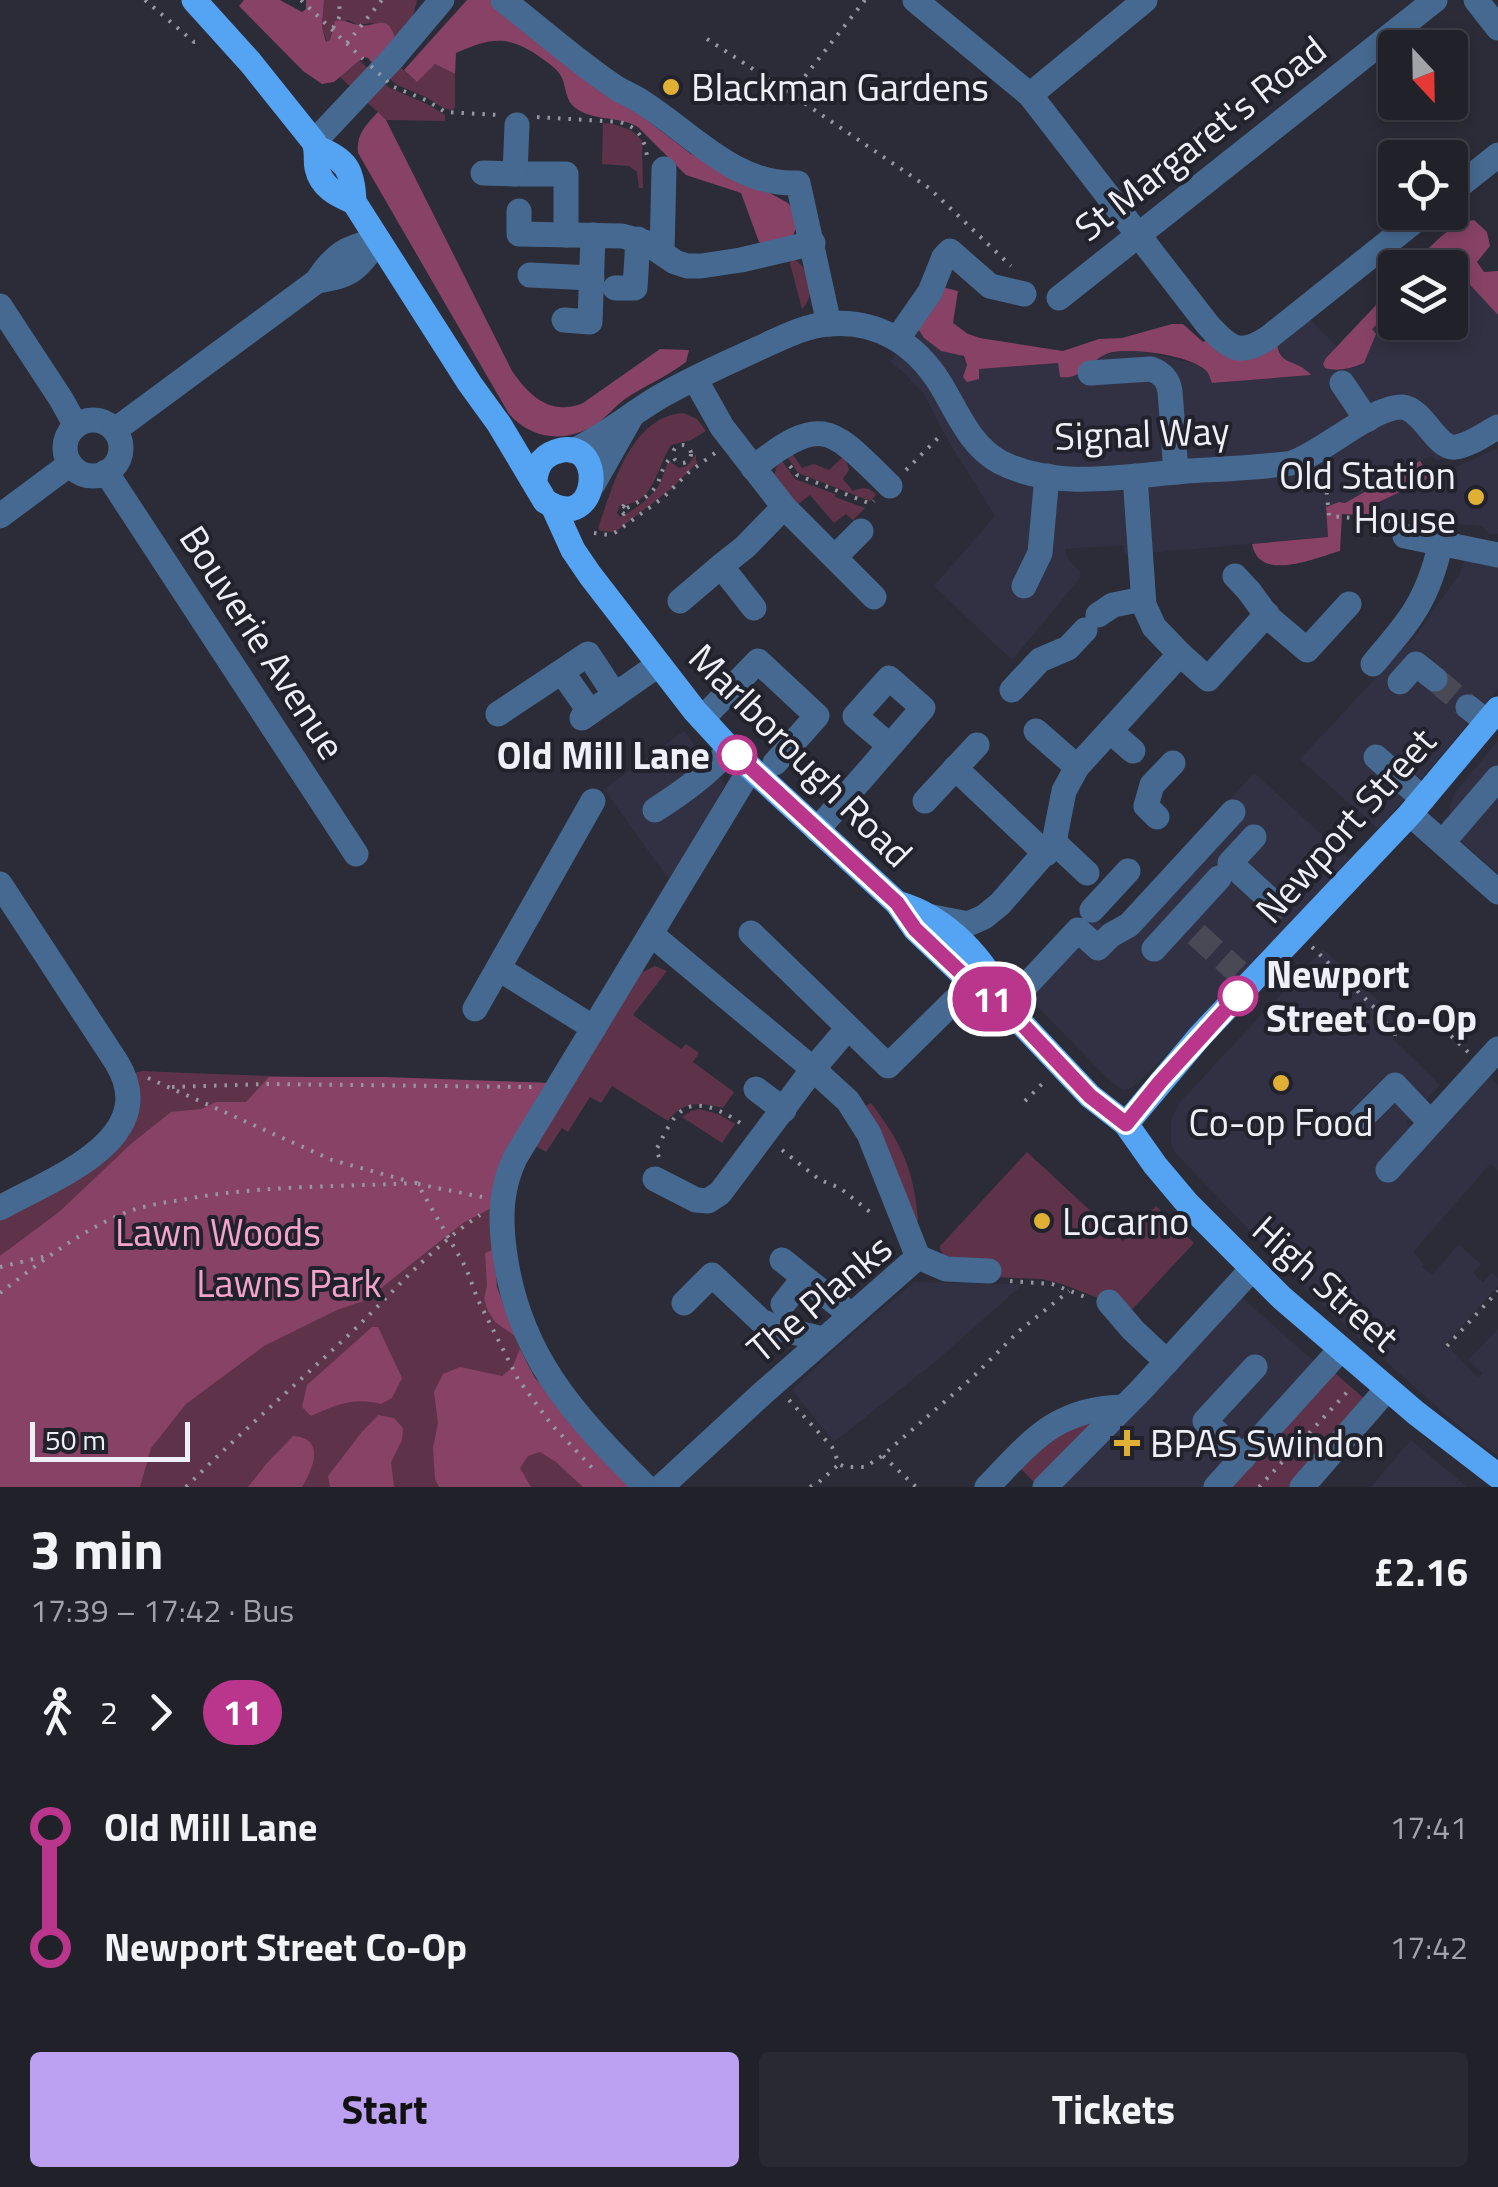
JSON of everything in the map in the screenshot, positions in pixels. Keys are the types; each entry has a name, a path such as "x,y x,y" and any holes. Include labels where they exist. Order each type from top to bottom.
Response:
{"main road":[{"path":"194,0 259,73 315,145 338,156 354,179 354,202 470,384 500,424 538,493 553,506 572,508 590,490"},
{"path":"500,424 567,450 591,467 579,539 582,562"},
{"path":"535,484 538,465 545,457 567,450"},
{"name":"Marlborough Road","path":"553,506 582,562 702,719 730,749 762,766 817,830 897,903 926,940 981,992 1006,1007 1090,1096 1126,1124"},
{"name":"Newport Street","path":"1126,1124 1244,977 1416,806 1489,714"},
{"name":"Marlborough Road","path":"897,903 932,918 978,960 993,979 1006,1007"},
{"name":"High Street","path":"1126,1124 1180,1194 1252,1269 1340,1350 1497,1482"}],"street":[{"path":"315,145 442,0"},
{"path":"502,0 618,89 645,104 720,160 770,181 798,183 829,324"},
{"path":"915,0 1030,95 1226,344 1250,348 1268,338 1403,230"},
{"path":"1030,95 1145,0"},
{"name":"St Margaret's Road","path":"1059,298 1435,0"},
{"path":"1476,0 1498,28"},
{"path":"516,174 517,120"},
{"path":"1468,179 1498,155"},
{"path":"655,170 662,253"},
{"path":"483,173 566,174 566,235"},
{"path":"519,210 518,234 622,236 638,239 675,262 701,266 812,243"},
{"path":"564,320 590,322 600,284 593,236"},
{"path":"530,275 636,288 638,239"},
{"path":"115,430 317,281 330,262 348,248 378,240"},
{"path":"567,450 590,442 695,379 792,334 829,324 863,326 898,338 930,292 950,251 990,286 1020,282"},
{"path":"0,306 76,426"},
{"name":"Signal Way","path":"898,338 930,369 961,422 991,457 1018,470 1047,476 1135,476 1292,463 1367,420 1404,407 1451,447 1498,427"},
{"path":"1090,373 1151,370 1167,380 1176,472"},
{"path":"695,379 719,422 784,507 874,597"},
{"path":"1342,384 1367,420"},
{"path":"590,490 634,413"},
{"path":"92,420 115,430 121,453 106,472 91,476 70,464 66,448 76,426 92,420"},
{"path":"753,468 791,440 824,434 838,439 861,474 890,486"},
{"path":"0,516 70,464"},
{"name":"Bouverie Avenue","path":"106,472 356,854"},
{"path":"1024,586 1040,553 1047,476"},
{"path":"1135,476 1144,599 1154,627 1208,679 1267,614"},
{"path":"680,601 784,507"},
{"path":"834,557 861,531"},
{"path":"1405,536 1498,555"},
{"path":"1373,664 1426,594 1441,542"},
{"path":"721,566 754,608"},
{"path":"1249,581 1267,614 1307,650 1348,604"},
{"path":"1012,690 1040,660 1068,648 1112,605 1144,599"},
{"path":"498,714 588,654 616,694"},
{"path":"932,918 961,924 976,922 994,910 1012,876 1050,848 1064,791 1077,767 1180,654"},
{"path":"646,1487 562,1396 528,1338 510,1285 501,1201 515,1158 651,934 762,766 817,716 758,661 702,719"},
{"path":"1400,682 1416,664 1435,679"},
{"path":"562,672 586,715 658,665"},
{"path":"1110,730 1154,763 1146,806 1157,817"},
{"path":"1051,735 1077,767"},
{"path":"925,801 976,745"},
{"path":"817,830 890,746"},
{"path":"654,810 710,771 730,749"},
{"path":"1376,757 1443,842 1498,892"},
{"path":"955,768 1097,890 1128,871"},
{"path":"1443,842 1498,778"},
{"path":"475,1009 593,802"},
{"path":"1006,1007 1078,930 1098,948 1129,925 1233,812"},
{"path":"1254,837 1230,863 1267,897"},
{"path":"1154,949 1189,926 1219,878"},
{"path":"0,884 117,1063 126,1080 128,1097 122,1123 113,1138 84,1161 0,1208"},
{"path":"751,933 888,1066 954,1000"},
{"path":"651,934 848,1101 879,1158 918,1257"},
{"path":"499,969 594,1028"},
{"path":"655,1178 696,1200 720,1194 848,1028"},
{"path":"1388,1170 1498,1049"},
{"path":"1357,1123 1395,1085 1425,1128"},
{"path":"756,1089 784,1110"},
{"name":"The Planks","path":"661,1487 918,1257 946,1270 990,1271"},
{"path":"782,1260 852,1315"},
{"path":"1046,1487 1252,1269"},
{"path":"684,1303 712,1275 761,1321 823,1339"},
{"path":"784,1304 804,1278"},
{"path":"1098,1300 1167,1362"},
{"path":"1216,1487 1340,1350"},
{"path":"1243,1458 1206,1421 1255,1367"},
{"path":"1302,1487 1388,1390"},
{"path":"987,1487 1058,1421 1094,1409 1124,1408"}],"path":[{"path":"301,0 390,84 445,112 517,120 620,122 637,130 655,170"},
{"path":"332,30 340,16 338,0"},
{"path":"346,43 382,0"},
{"path":"791,94 865,0"},
{"path":"706,40 929,188 1020,282"},
{"path":"594,533 616,532 732,440"},
{"path":"627,508 649,495 665,462 674,456"},
{"path":"1328,496 1329,516 1406,523 1405,536"},
{"path":"1296,927 1384,1018 1392,1038 1394,1018"},
{"path":"1352,986 1358,979"},
{"path":"126,1080 142,1076 332,1160 417,1184 501,1201"},
{"path":"1026,1101 1046,1080"},
{"path":"169,1087 547,1087 556,1092"},
{"path":"655,1178 656,1150 676,1117 693,1106 714,1108 763,1137 820,1180 840,1188 876,1217 900,1213"},
{"path":"417,1184 450,1238"},
{"path":"0,1292 51,1255 138,1208 226,1193 417,1184"},
{"path":"186,1487 450,1238 501,1201"},
{"path":"0,1267 51,1255"},
{"path":"990,1271 990,1280 1038,1282 1098,1300"},
{"path":"782,1393 832,1447 839,1464 865,1467 1069,1290"},
{"path":"1447,1346 1498,1291"},
{"path":"1259,1487 1354,1384"},
{"path":"882,1456 916,1487"},
{"path":"810,1487 839,1464"}],"shaded area":[{"path":"1468,282 1498,315 1498,437 1437,461 1431,456 1345,503 1326,507 1328,537 1124,555 1123,545 1065,549 1080,578 1012,660 934,586 995,516 923,393 890,362 918,329 941,351 961,354 967,365 978,369 1059,363 1060,376 1067,378 1107,354 1141,351 1196,364 1209,374 1212,383 1310,375 1284,360 1277,348 1277,337 1305,315 1337,346 1326,358 1332,370 1354,368 1371,329 1378,323 1378,340 1468,340"},
{"path":"1498,448 1498,534 1490,534 1481,526 1384,518 1376,512 1374,506 1391,496"},
{"path":"1466,553 1498,563 1498,689 1378,829 1300,759 1416,635 1460,573"},
{"path":"684,731 725,785 670,881 604,789"},
{"path":"1498,741 1498,874 1442,820 1449,817 1455,793"},
{"path":"1254,773 1350,860 1193,1029 1136,1084 1122,1090 1017,985 1086,912 1109,930"},
{"path":"1323,949 1391,1013 1393,1039 1440,1085 1406,1122 1429,1144 1490,1077 1498,1085 1498,1171 1490,1164 1413,1252 1432,1275 1459,1244 1481,1264 1473,1273 1483,1282 1492,1273 1498,1278 1498,1286 1446,1344 1478,1378 1482,1373 1468,1360 1498,1329 1498,1456 1465,1432 1307,1291 1171,1144 1171,1119 1180,1102"},
{"path":"914,1282 1023,1284 936,1361 834,1442 792,1390"},
{"path":"1240,1296 1317,1364 1207,1487 1055,1487"},
{"path":"1411,1440 1467,1487 1371,1487"}],"green space":[{"path":"244,0 280,0 302,12 306,0 324,0 322,27 326,42 335,21 385,23 395,38 373,64 364,57 334,82 322,84 303,71 239,6"},
{"path":"324,0 417,0 413,16 395,38 372,23 358,25 348,20 333,25 327,42 322,27"},
{"path":"467,0 490,0 691,154 788,203 796,214 793,236 768,246 759,242 741,193 686,175 638,127 579,110 570,102 556,70 515,44 497,41 468,48 456,53 455,74 435,64 417,82 404,70"},
{"path":"383,52 416,81 435,64 455,74 455,107 443,108 397,85 373,64"},
{"path":"360,61 388,87 429,105 445,115 445,121 386,120 340,77"},
{"path":"378,112 386,120 512,371 534,396 561,407 583,403 660,349 689,350 686,362 625,399 584,431 549,436 518,423 509,414 358,153 360,135"},
{"path":"603,123 625,128 642,141 643,188 639,188 637,172 629,166 602,164"},
{"path":"1474,220 1487,232 1490,246 1477,262 1484,272 1498,271 1498,315 1468,283 1468,250 1427,250 1451,230 1468,230 1468,221"},
{"path":"788,256 802,266 810,279 810,294 802,309"},
{"path":"942,287 958,291 953,323 980,338 1063,351 1099,339 1122,338 1183,324 1203,342 1212,337 1277,337 1283,358 1311,375 1212,383 1196,364 1130,351 1109,353 1074,376 1060,377 1058,363 979,369 979,379 967,382 963,377 967,365 964,356 941,351 918,329"},
{"path":"1378,303 1378,323 1372,329 1376,334 1364,363 1335,370 1325,368 1326,358"},
{"path":"683,413 697,419 706,431 671,445 647,493 631,504 620,505 617,513 620,517 625,515 652,494 669,461 679,468 687,466 696,454 698,462 671,489 615,532 600,531 618,475 637,440 665,417"},
{"path":"791,452 802,468 814,464 829,470 845,455 849,470 843,479 853,491 866,489 876,495 870,501 798,473 786,455"},
{"path":"780,458 795,479 865,508 853,520 846,514 834,523 810,495 797,505 774,475"},
{"path":"1420,461 1431,477 1377,503 1374,506 1379,516 1342,514 1340,551 1289,565 1265,563 1257,556 1252,544 1328,537 1326,507 1345,503"},
{"path":"655,966 667,971 633,1015 681,1049 686,1044 699,1053 693,1062 734,1092 723,1108 692,1105 673,1114 668,1121 612,1086 601,1103 590,1097 568,1132 562,1128 546,1152 536,1146 641,973"},
{"name":"Lawn Woods","path":"134,1073 549,1083 494,1245 497,1287 535,1378 634,1487 0,1487 0,1217 99,1164 137,1081"},
{"name":"Lawn Woods","path":"269,1077 549,1083 495,1206 463,1223 366,1300 264,1346 186,1404 151,1448 140,1487 0,1487 0,1256 59,1212 171,1112 201,1109 216,1102 246,1102"},
{"path":"871,1103 904,1157 916,1202 915,1224 864,1107"},
{"path":"699,1109 735,1124 722,1143 682,1117"},
{"name":"Locarno","path":"1027,1152 1123,1241 1156,1206 1194,1243 1128,1314 1062,1284 993,1277 950,1266 940,1246"},
{"path":"494,1249 497,1287 515,1336 495,1322 484,1299 485,1253"},
{"path":"372,1327 378,1327 402,1378 392,1398 381,1404 345,1403 311,1416 302,1407 307,1385"},
{"path":"520,1349 535,1378 634,1487 583,1487 540,1452 528,1456 520,1468 531,1487 439,1487 433,1448 438,1423 434,1392 443,1374 460,1367 502,1376 512,1368"},
{"path":"1335,1373 1368,1402 1290,1487 1230,1487"},
{"path":"378,1415 394,1418 403,1428 402,1440 391,1462 394,1487 330,1487 328,1476"},
{"path":"1086,1422 1093,1425 1036,1484 1020,1468 1052,1436"},
{"path":"293,1436 310,1442 313,1448 313,1463 302,1487 248,1487 267,1463"}],"tunnel":[{"path":"1435,679 1468,707"},
{"path":"1267,897 1289,917"},
{"path":"1196,934 1238,972"}],"bus line":[{"name":"11","path":"737,755 897,903 915,929 981,992 1006,1007 1098,1104 1126,1124 1238,996"}],"place":[{"name":"Blackman Gardens","path":"671,87"},
{"name":"Old Station House","path":"1476,497"},
{"name":"Old Mill Lane","path":"737,755"},
{"name":"Newport Street Co-Op","path":"1238,996"},
{"name":"Co-op Food","path":"1281,1083"},
{"name":"Locarno","path":"1042,1221"},
{"name":"BPAS Swindon","path":"1127,1443"}],"park label":[{"name":"Lawns Park","path":"289,1283"}]}
